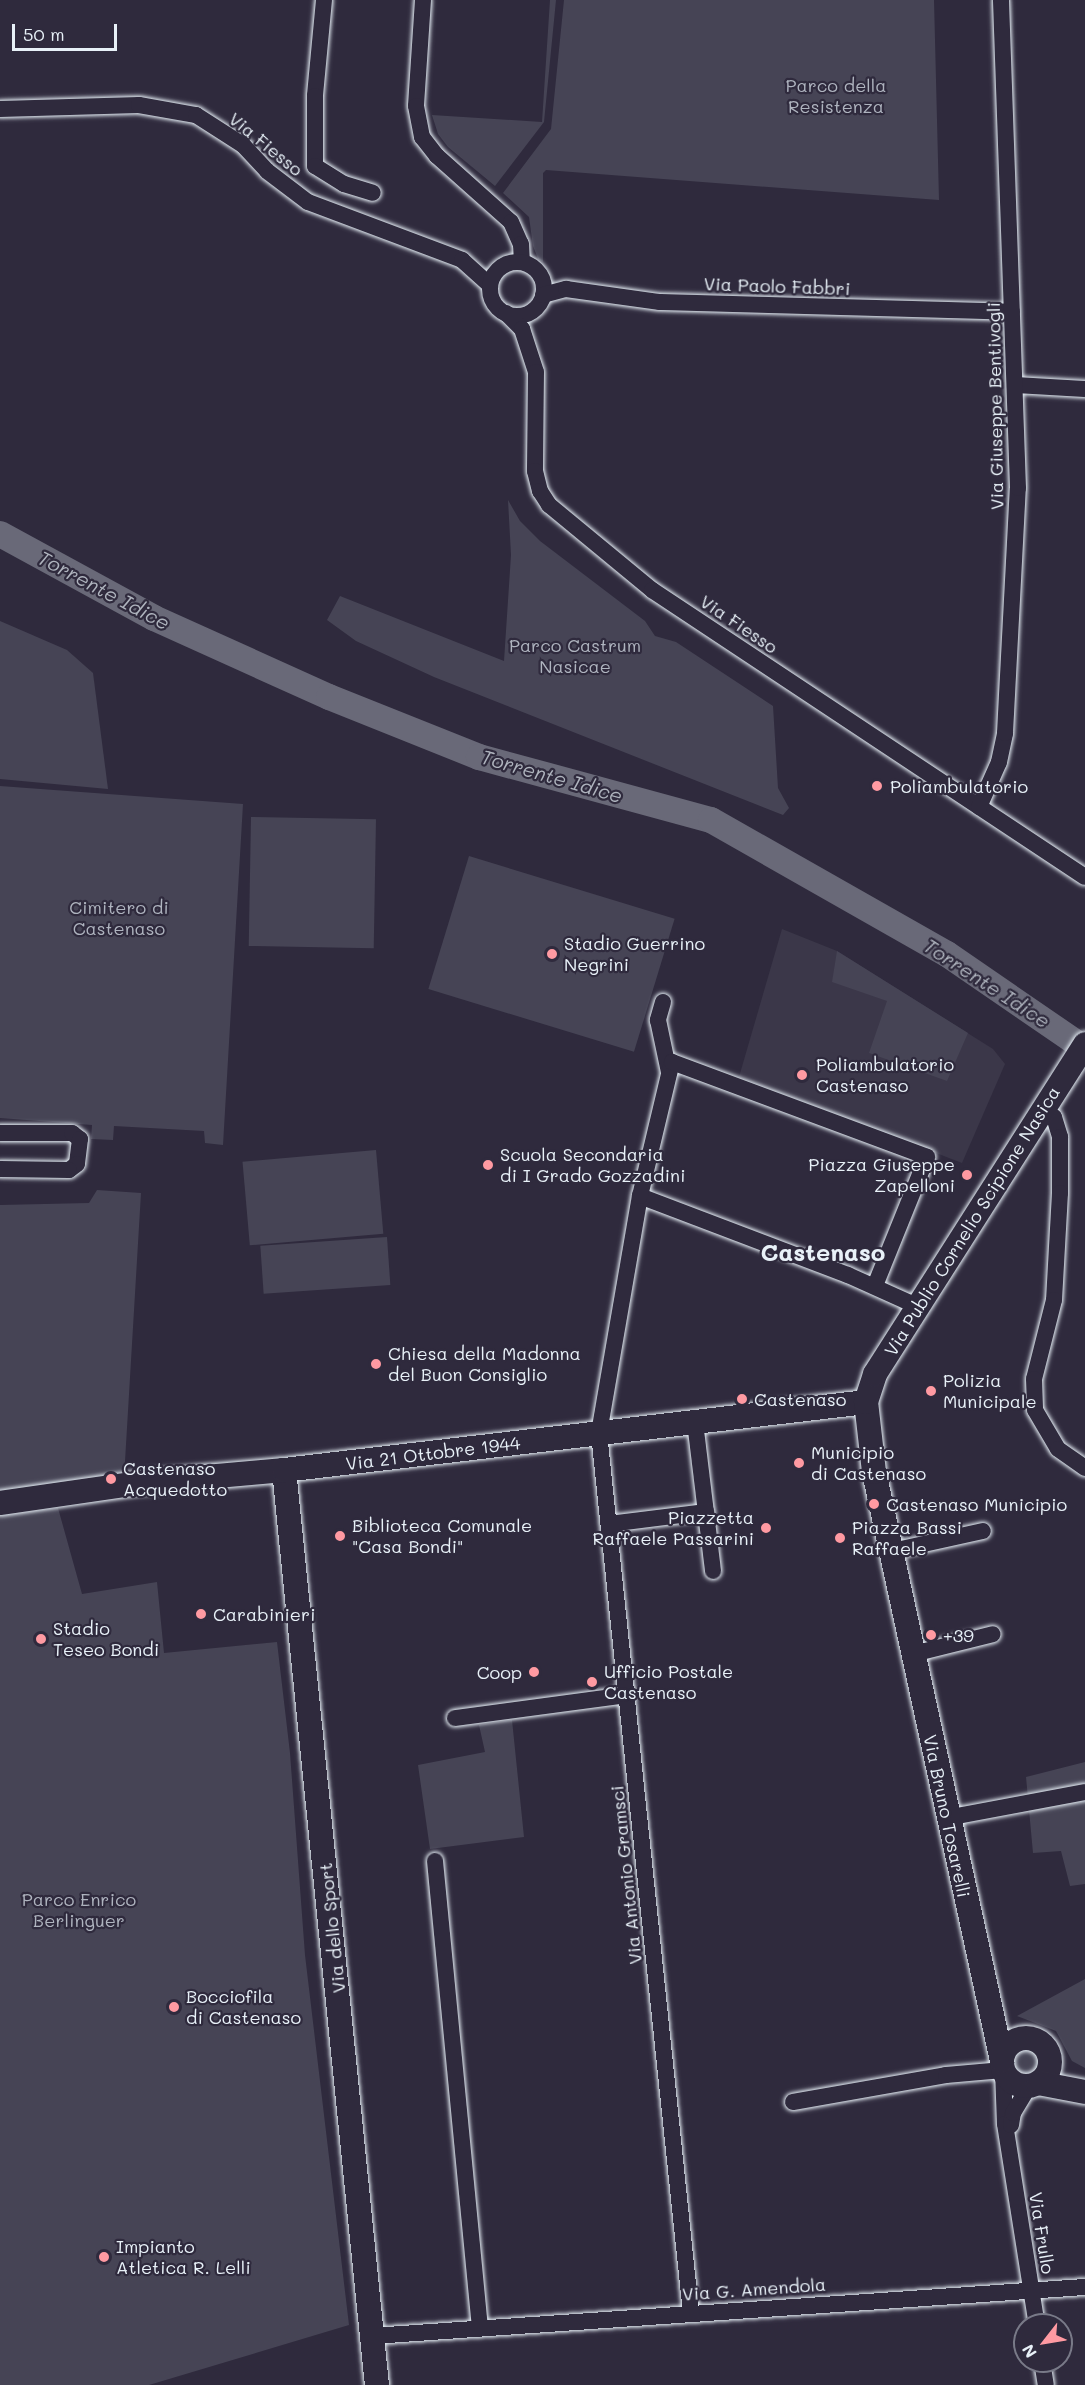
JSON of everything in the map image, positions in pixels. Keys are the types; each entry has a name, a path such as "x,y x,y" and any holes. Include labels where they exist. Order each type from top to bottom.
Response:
{"street":[{"path":"324,0 315,96 315,166 344,184 373,193"},
{"path":"423,0 416,106 422,137 437,156 511,222 517,237 517,262"},
{"name":"Via Giuseppe Bentivogli","path":"979,807 999,762 1005,733 1018,488 1001,0"},
{"name":"Via Fiesso","path":"0,109 139,105 196,115 243,145 267,171 308,202 462,260 492,279 496,306 522,329 530,348 536,372 536,471 540,491 549,505 652,590 1085,878"},
{"path":"492,279 517,262"},
{"path":"517,262 532,267 543,289 531,312 530,348"},
{"name":"Via Paolo Fabbri","path":"543,289 566,289 660,302 1012,312"},
{"path":"506,313 519,316 531,312"},
{"path":"1015,385 1085,389"},
{"path":"663,1002 657,1020 670,1067 927,1157 875,1286"},
{"name":"Via Publio Cornelio Scipione Nasica","path":"866,1402 875,1374 1085,1044"},
{"name":"Via Antonio Gramsci","path":"670,1067 640,1196 599,1433 691,2313"},
{"path":"1038,1115 1054,1117 1060,1137 1060,1193 1054,1300 1034,1379 1035,1410 1047,1437 1085,1468"},
{"path":"0,1133 72,1132 80,1139 77,1164 69,1170 0,1169"},
{"path":"640,1196 875,1286 917,1306"},
{"name":"Via 21 Ottobre 1944","path":"0,1503 138,1483 284,1470 866,1402"},
{"name":"Via Bruno Tosarelli","path":"866,1402 868,1441 981,1978 1003,2066"},
{"path":"695,1422 713,1571"},
{"name":"Via dello Sport","path":"284,1470 374,2336 377,2385"},
{"path":"609,1524 706,1512"},
{"path":"891,1551 983,1531"},
{"path":"913,1654 993,1634"},
{"path":"455,1718 628,1695"},
{"path":"947,1818 1085,1792"},
{"path":"435,1861 480,2328"},
{"name":"Via Bruno Tosarelli","path":"981,1978 1005,2020 1031,2038"},
{"path":"1003,2066 1012,2043 1031,2038 1085,2084"},
{"path":"1034,2085 1049,2071 1049,2054"},
{"path":"1003,2066 1014,2083 1085,2092"},
{"path":"793,2102 1003,2066"},
{"name":"Via Frullo","path":"1003,2066 1009,2147 1035,2313"},
{"name":"Via Frullo","path":"1009,2147 1013,2113 1034,2085"},
{"name":"Via G. Amendola","path":"374,2336 1085,2286"}],"shaded area":[{"path":"782,929 837,951 993,1049 1005,1064 962,1163 739,1077"}],"green space":[{"path":"550,0 556,0 544,122 495,186 448,147 438,134 432,115 542,122"},
{"name":"Parco della Resistenza","path":"564,0 934,0 939,200 546,170 543,173 543,262 538,259 533,246 529,217 503,193 551,129"},
{"name":"Parco Castrum Nasicae","path":"508,500 520,521 540,541 645,621 655,636 676,642 773,706 778,788 789,808 783,815 434,677 356,641 327,620 340,596 504,661 511,555"},
{"path":"0,621 67,650 93,673 108,789 0,779"},
{"name":"Cimitero di Castenaso","path":"0,786 243,804 223,1145 205,1143 204,1131 114,1126 113,1140 91,1139 92,1125 0,1118"},
{"path":"251,817 376,819 374,948 249,946"},
{"name":"Stadio Guerrino Negrini","path":"469,856 675,919 634,1052 428,989"},
{"path":"837,951 968,1033 947,1081 869,1053 887,1001 832,982"},
{"path":"376,1150 383,1234 250,1245 243,1162"},
{"path":"97,1190 141,1193 124,1478 0,1494 0,1205 89,1203"},
{"path":"387,1237 390,1285 264,1294 260,1246"},
{"name":"Parco Enrico Berlinguer","path":"58,1508 82,1594 157,1582 164,1653 277,1642 290,1753 305,1955 349,2325 149,2385 0,2385 0,1515"},
{"path":"512,1720 524,1837 430,1849 418,1765 485,1752 479,1725"},
{"path":"1085,1762 1085,1884 1070,1886 1061,1851 1033,1853 1026,1777"},
{"path":"1085,1979 1085,2068 1072,2061 1056,2031 1017,2016"},
{"path":"1025,2044 1037,2049 1042,2061 1037,2073 1025,2078 1013,2073 1008,2061 1013,2049"}],"waterway":[{"name":"Torrente Idice","path":"0,534 154,618 329,697 479,757 711,820 947,954 1085,1049"}],"place":[{"name":"Poliambulatorio","path":"877,786"},
{"name":"Stadio Guerrino Negrini","path":"552,954"},
{"name":"Poliambulatorio Castenaso","path":"802,1075"},
{"name":"Scuola Secondaria di I Grado Gozzadini","path":"488,1165"},
{"name":"Piazza Giuseppe Zapelloni","path":"967,1175"},
{"name":"Chiesa della Madonna del Buon Consiglio","path":"376,1364"},
{"name":"Polizia Municipale","path":"931,1391"},
{"name":"Castenaso","path":"742,1399"},
{"name":"Municipio di Castenaso","path":"799,1463"},
{"name":"Castenaso Acquedotto","path":"111,1479"},
{"name":"Castenaso Municipio","path":"874,1504"},
{"name":"Piazzetta Raffaele Passarini","path":"766,1528"},
{"name":"Biblioteca Comunale \"Casa Bondi\"","path":"340,1536"},
{"name":"Piazza Bassi Raffaele","path":"840,1538"},
{"name":"Carabinieri","path":"201,1614"},
{"name":"+39","path":"931,1635"},
{"name":"Stadio Teseo Bondi","path":"41,1639"},
{"name":"Coop","path":"534,1672"},
{"name":"Ufficio Postale Castenaso","path":"592,1682"},
{"name":"Bocciofila di Castenaso","path":"174,2007"},
{"name":"Impianto Atletica R. Lelli","path":"104,2257"}],"district":[{"name":"Castenaso","path":"823,1252"}]}
